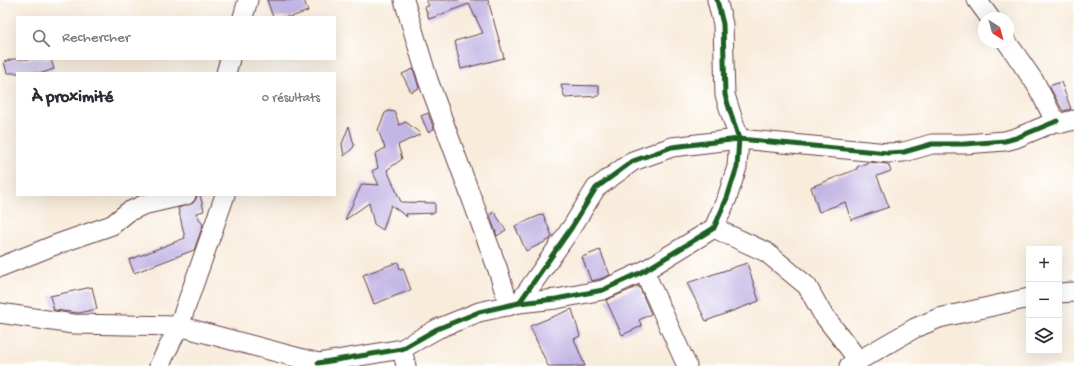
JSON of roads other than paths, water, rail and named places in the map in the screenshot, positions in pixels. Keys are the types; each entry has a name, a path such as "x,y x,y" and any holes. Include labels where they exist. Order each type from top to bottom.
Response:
{"street":[{"path":"242,16 248,0"},
{"path":"404,0 428,80 495,263 514,305"},
{"path":"0,313 73,324 179,326 320,365 404,357 437,329 479,312 603,290 644,271 714,228 727,198 737,167 739,139 725,95 723,24 717,0"},
{"path":"977,0 986,12"},
{"path":"1011,48 1036,84 1053,117 1065,121"},
{"path":"226,72 230,60"},
{"path":"514,305 572,227 596,188 633,161 672,147 739,139 888,153 904,152 932,144 964,144 1005,141 1065,121"},
{"path":"0,267 55,244 112,225 128,212 143,205 182,196"},
{"path":"159,366 179,326 225,196"},
{"path":"714,228 766,252 807,286 822,313 854,363 915,328 939,318 1026,299"},
{"path":"644,271 687,366"},
{"path":"1062,293 1074,292"}]}
